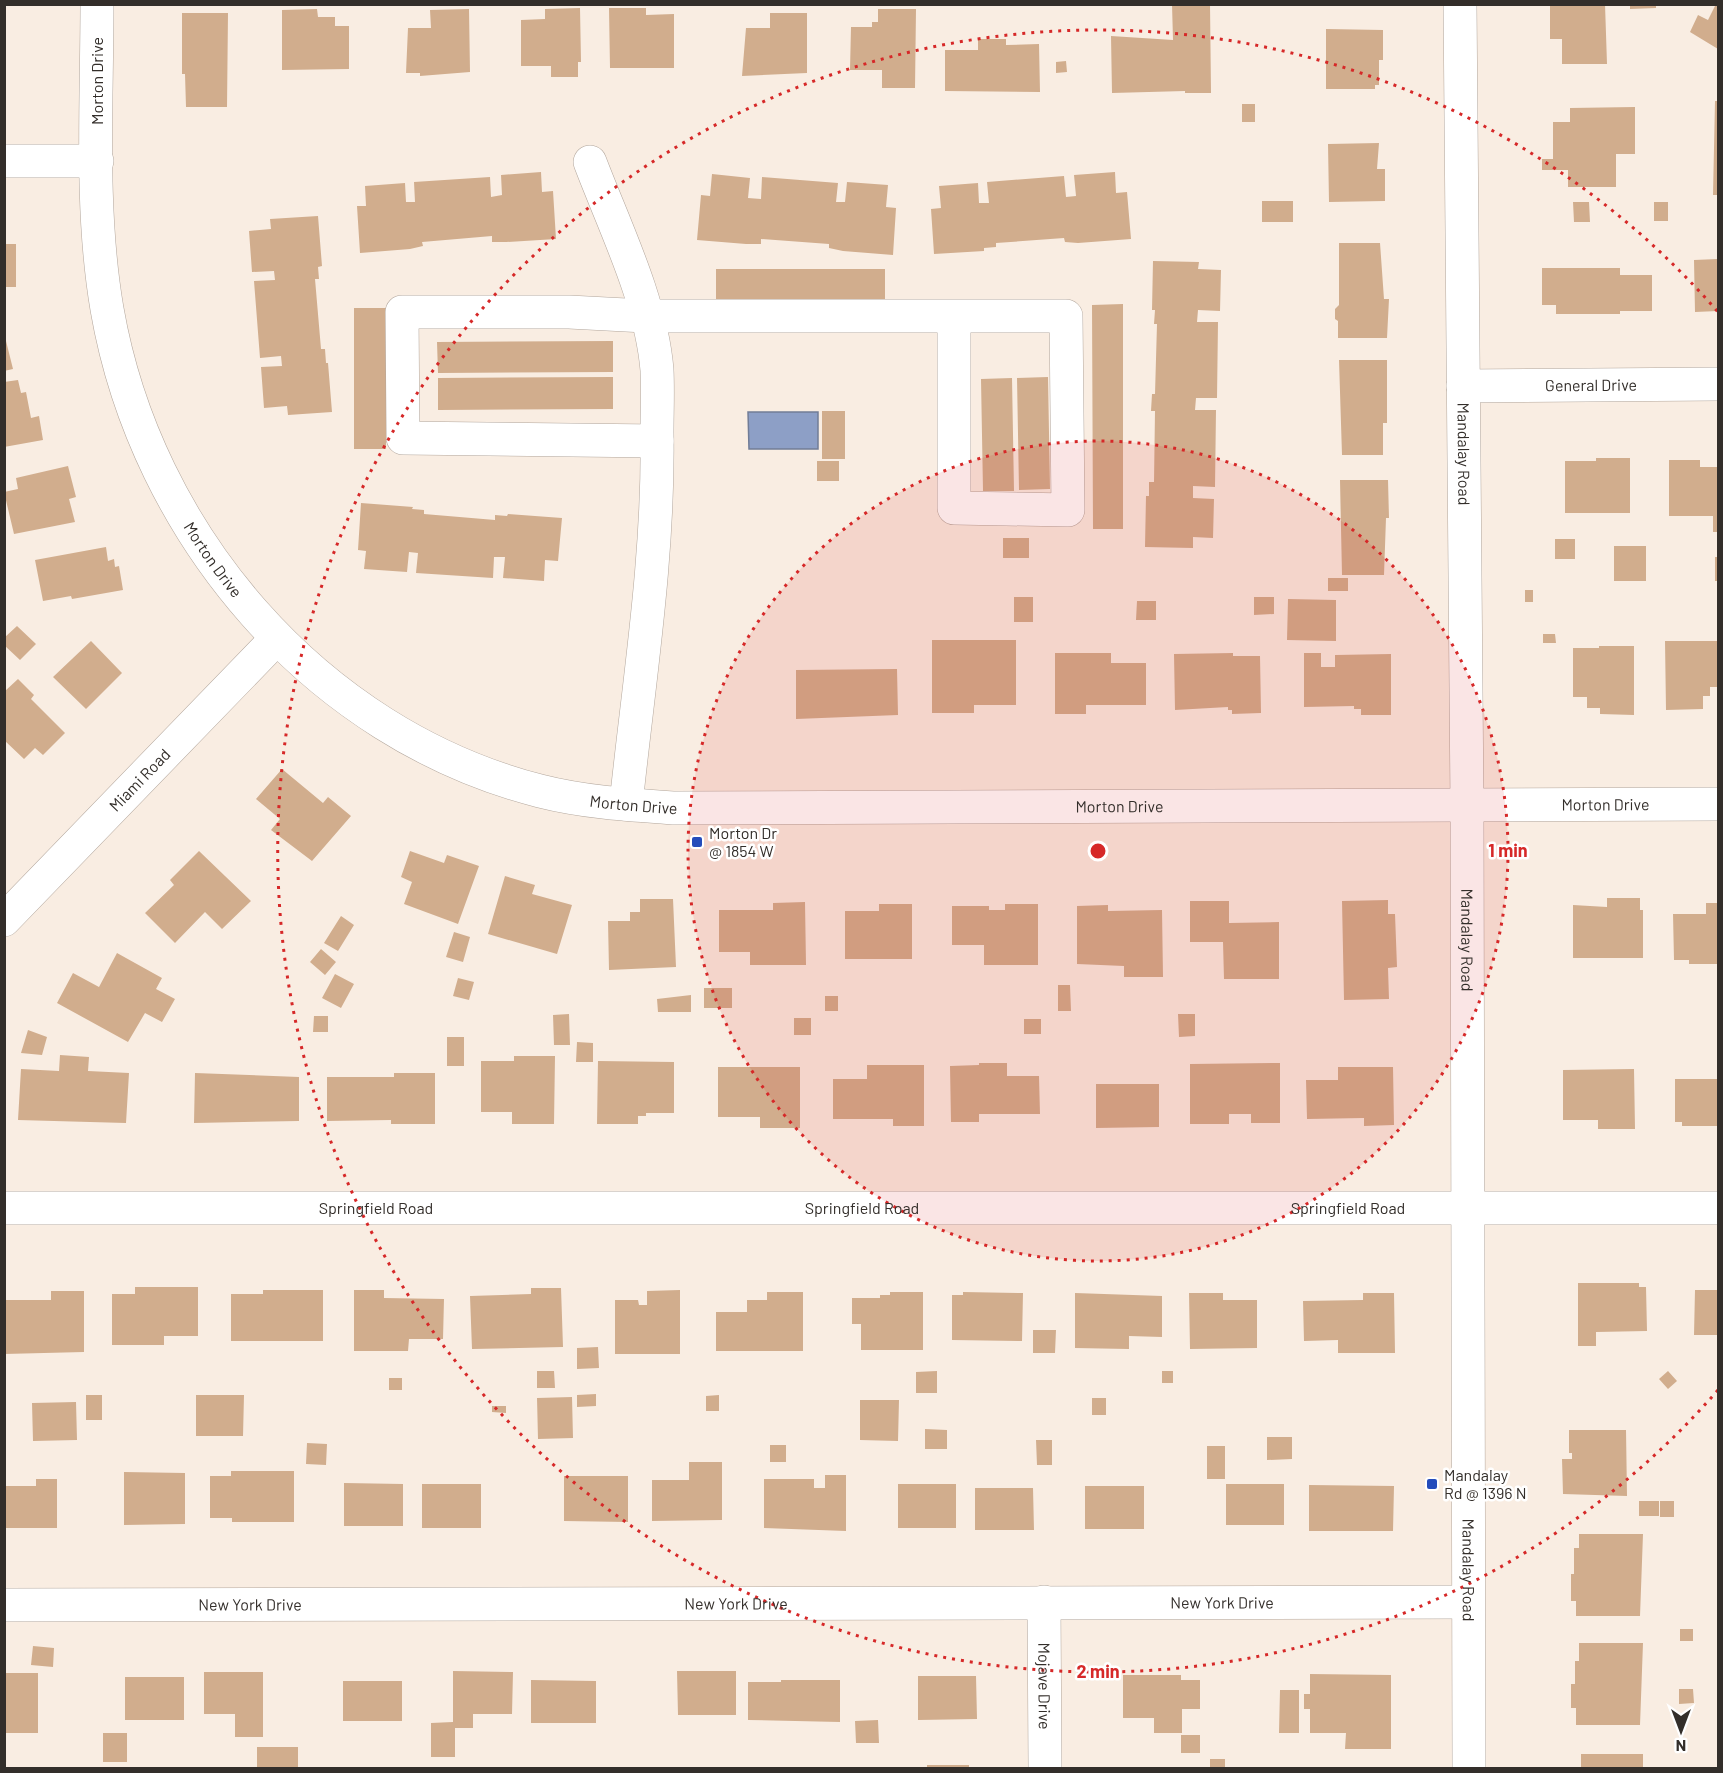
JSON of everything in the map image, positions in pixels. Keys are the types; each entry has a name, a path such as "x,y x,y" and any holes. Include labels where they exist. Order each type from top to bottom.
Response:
{"street":[{"name":"Morton Drive","path":"97,4 99,234 107,309 123,377 144,439 202,546 237,595 276,639 315,675 357,705 401,734 446,757 540,791 626,804 734,810 1719,804"},
{"name":"Mandalay Road","path":"1460,4 1467,804 1469,1768"},
{"path":"4,161 97,161"},
{"path":"590,162 645,316 657,369 659,488 646,650 626,804"},
{"path":"657,441 403,438 402,312 569,312 645,316 1066,316 1068,510 954,508 954,317"},
{"name":"General Drive","path":"1463,386 1719,384"},
{"name":"Miami Road","path":"4,920 276,639"},
{"name":"Springfield Road","path":"4,1208 1719,1208"},
{"name":"Mojave Drive","path":"1044,1602 1045,1768"},
{"name":"New York Drive","path":"4,1605 1468,1602"}],"water":[{"path":"748,412 818,412 818,449 749,449"}],"building":[{"path":"1172,4 1210,4 1211,93 1185,93 1185,91 1112,93 1111,36 1173,40"},
{"path":"1550,4 1605,4 1607,64 1562,64 1562,39 1550,39"},
{"path":"1630,4 1656,4 1656,8 1630,9"},
{"path":"1718,4 1718,49 1690,32 1698,15 1708,20"},
{"path":"580,8 581,62 578,62 578,77 551,77 551,66 521,66 521,20 545,19 545,9"},
{"path":"609,8 646,8 646,15 674,14 674,68 610,68"},
{"path":"317,9 318,17 335,17 335,26 349,26 349,69 282,70 282,10"},
{"path":"469,9 470,72 420,76 420,73 406,73 408,28 431,28 430,10"},
{"path":"878,9 916,9 915,88 882,88 882,70 850,70 851,27 872,27 872,22 878,22"},
{"path":"182,13 228,13 227,107 186,107 185,74 182,74"},
{"path":"770,13 807,13 807,73 742,76 746,28 770,28"},
{"path":"1326,29 1383,30 1383,60 1379,60 1379,85 1375,85 1375,89 1326,89"},
{"path":"978,39 1006,39 1006,45 1039,44 1040,92 945,91 945,50 978,50"},
{"path":"1066,61 1067,72 1056,73 1056,62"},
{"path":"1715,101 1718,101 1718,195 1713,195"},
{"path":"1242,104 1255,104 1255,122 1242,122"},
{"path":"1635,107 1635,154 1616,154 1616,187 1568,187 1568,170 1542,170 1542,159 1553,159 1553,122 1570,122 1570,108"},
{"path":"1379,143 1377,169 1385,169 1385,201 1329,202 1328,144"},
{"path":"541,172 542,192 553,191 556,239 492,242 492,236 422,242 423,246 410,249 360,253 357,206 366,206 365,186 405,183 406,202 415,202 414,182 490,177 491,197 502,195 501,175"},
{"path":"1115,172 1116,193 1127,192 1131,239 1078,243 1065,242 1064,238 996,243 996,247 984,248 984,251 934,254 931,209 941,208 939,186 978,183 979,203 989,203 987,182 1064,176 1066,197 1076,196 1074,175"},
{"path":"712,174 750,178 748,198 761,199 762,177 838,183 836,202 845,202 847,182 888,185 886,207 896,208 893,255 843,251 829,248 829,244 761,239 761,244 697,240 701,195 710,196"},
{"path":"1262,201 1293,201 1293,222 1262,222"},
{"path":"1573,202 1589,202 1590,222 1574,222"},
{"path":"1654,202 1668,202 1668,221 1654,221"},
{"path":"318,216 322,266 318,267 319,279 315,279 321,349 325,349 326,363 328,363 332,412 288,415 287,406 264,408 261,367 282,366 281,356 260,358 254,281 275,280 274,271 252,272 249,231 271,229 270,219"},
{"path":"1339,243 1380,243 1384,299 1389,299 1387,338 1338,338 1335,309 1339,305"},
{"path":"4,244 16,244 16,287 4,287"},
{"path":"1718,259 1718,311 1695,312 1694,260"},
{"path":"1153,261 1199,262 1198,269 1221,270 1220,311 1198,310 1197,322 1218,322 1217,398 1196,398 1195,410 1216,410 1215,487 1193,486 1193,498 1214,499 1213,538 1193,537 1193,548 1145,547 1146,496 1149,496 1149,482 1154,482 1155,411 1151,411 1152,394 1155,394 1157,324 1154,324 1155,310 1152,310"},
{"path":"1542,268 1620,268 1620,275 1652,275 1652,311 1620,311 1620,314 1556,314 1556,305 1542,305"},
{"path":"716,269 885,269 885,301 716,301"},
{"path":"1123,304 1123,529 1093,529 1092,305"},
{"path":"354,308 386,308 386,449 354,449"},
{"path":"4,333 13,369 4,371"},
{"path":"613,341 613,372 438,373 437,342"},
{"path":"1339,360 1387,360 1387,423 1383,423 1383,455 1342,455"},
{"path":"613,377 613,409 438,410 438,378"},
{"path":"1048,377 1050,489 1019,490 1017,378"},
{"path":"1012,378 1014,491 983,491 981,379"},
{"path":"18,380 21,393 26,392 31,418 39,416 43,440 4,447 4,382"},
{"path":"822,411 845,411 845,459 822,459"},
{"path":"1596,458 1630,458 1630,513 1565,513 1565,461 1596,461"},
{"path":"1669,460 1700,460 1700,467 1718,467 1718,532 1713,532 1713,516 1669,516"},
{"path":"817,461 839,461 839,481 817,481"},
{"path":"68,466 76,497 69,499 75,522 14,534 4,492 18,489 16,478"},
{"path":"1340,480 1388,480 1389,518 1386,518 1384,575 1342,575"},
{"path":"361,503 413,507 412,509 424,510 424,514 495,520 495,515 507,516 508,514 562,518 558,561 545,560 544,581 503,578 505,557 494,557 493,578 416,573 418,553 409,552 407,572 364,569 366,551 358,550"},
{"path":"1003,538 1029,538 1029,558 1003,558"},
{"path":"1555,539 1575,539 1575,559 1555,559"},
{"path":"1614,546 1646,546 1646,581 1614,581"},
{"path":"106,547 108,561 114,559 115,567 119,566 123,590 72,599 71,596 43,601 35,560"},
{"path":"1715,557 1718,557 1718,581 1715,581"},
{"path":"1328,578 1348,578 1348,591 1328,591"},
{"path":"1525,590 1533,590 1533,602 1525,602"},
{"path":"1014,597 1033,597 1033,622 1014,622"},
{"path":"1254,597 1274,597 1274,614 1254,615"},
{"path":"1288,599 1336,600 1336,641 1287,640"},
{"path":"1137,601 1156,601 1156,620 1136,620"},
{"path":"17,626 36,644 20,660 4,645 4,638"},
{"path":"1543,634 1555,634 1556,643 1543,643"},
{"path":"932,640 1016,640 1016,705 974,705 974,713 932,713"},
{"path":"91,641 122,673 86,709 53,677"},
{"path":"1665,641 1718,641 1718,687 1710,687 1710,696 1703,696 1703,709 1666,710"},
{"path":"1599,646 1634,646 1634,715 1600,714 1600,708 1587,708 1587,697 1573,697 1573,648 1599,648"},
{"path":"1055,653 1111,653 1111,663 1146,663 1146,705 1086,705 1086,714 1055,714"},
{"path":"1233,653 1233,656 1260,656 1261,713 1232,714 1232,710 1228,710 1228,707 1175,710 1174,654"},
{"path":"1304,653 1321,653 1321,667 1335,667 1335,655 1391,654 1391,715 1361,715 1361,709 1354,709 1354,706 1304,707"},
{"path":"897,669 898,715 796,719 796,670"},
{"path":"18,679 34,695 31,699 65,733 43,755 35,748 24,759 4,740 4,692"},
{"path":"282,769 323,803 328,797 351,816 312,861 271,830 280,819 256,799"},
{"path":"199,851 251,901 222,929 205,912 175,943 145,913 174,885 170,880"},
{"path":"410,851 444,863 447,855 479,866 458,924 404,904 412,882 401,877"},
{"path":"505,876 535,885 532,894 572,905 557,954 488,934"},
{"path":"1607,898 1640,898 1640,910 1643,910 1643,958 1573,958 1573,905 1607,907"},
{"path":"640,899 673,899 676,967 609,970 608,921 630,921 630,912 640,912"},
{"path":"1388,900 1388,914 1395,914 1397,967 1388,968 1389,999 1344,1000 1342,901"},
{"path":"1190,901 1229,901 1229,923 1279,922 1279,979 1224,979 1223,942 1190,942"},
{"path":"805,902 806,965 750,965 750,952 719,952 719,910 773,910 773,903"},
{"path":"1706,903 1718,903 1718,964 1689,964 1689,960 1674,960 1673,914 1706,914"},
{"path":"879,904 912,904 912,959 845,959 845,911 879,911"},
{"path":"1005,904 1038,904 1038,965 984,965 984,945 952,945 952,906 989,906 989,910 1005,910"},
{"path":"1108,905 1108,911 1162,910 1163,977 1124,977 1124,966 1077,964 1077,906"},
{"path":"341,916 354,925 338,951 324,943"},
{"path":"454,932 470,937 463,962 446,957"},
{"path":"321,949 336,962 325,975 310,962"},
{"path":"117,953 162,978 156,989 175,999 162,1022 145,1013 128,1042 57,1003 73,973 99,987"},
{"path":"335,974 354,984 341,1008 322,998"},
{"path":"458,978 474,982 469,1000 453,996"},
{"path":"1058,985 1070,985 1071,1011 1058,1011"},
{"path":"704,988 732,988 732,1008 704,1008"},
{"path":"691,995 691,1012 658,1012 657,999"},
{"path":"825,996 838,996 838,1011 825,1011"},
{"path":"569,1014 570,1045 554,1045 553,1015"},
{"path":"1178,1014 1195,1014 1195,1036 1179,1037"},
{"path":"314,1016 328,1016 328,1032 313,1032"},
{"path":"794,1018 811,1018 811,1035 794,1035"},
{"path":"1024,1019 1041,1019 1041,1034 1024,1034"},
{"path":"28,1030 47,1037 42,1055 21,1053"},
{"path":"447,1037 464,1037 464,1066 447,1066"},
{"path":"577,1042 593,1043 593,1062 576,1062"},
{"path":"60,1055 89,1057 88,1071 129,1073 126,1123 18,1120 21,1069 59,1071"},
{"path":"514,1056 555,1056 554,1124 512,1124 512,1112 481,1112 481,1061 514,1061"},
{"path":"598,1061 674,1062 674,1113 646,1113 646,1116 638,1116 638,1124 597,1124"},
{"path":"979,1063 1007,1063 1007,1076 1039,1076 1040,1114 979,1114 979,1122 951,1122 950,1066 979,1065"},
{"path":"1280,1063 1280,1123 1251,1123 1251,1114 1229,1114 1229,1124 1190,1124 1190,1064"},
{"path":"867,1065 924,1065 924,1126 893,1126 893,1119 833,1119 833,1079 867,1079"},
{"path":"718,1067 800,1067 800,1128 760,1128 760,1117 718,1117"},
{"path":"1338,1067 1393,1067 1394,1125 1364,1126 1364,1118 1307,1119 1306,1080 1338,1080"},
{"path":"1634,1069 1635,1129 1598,1129 1598,1120 1563,1120 1563,1070"},
{"path":"195,1073 299,1077 299,1121 194,1123"},
{"path":"394,1073 435,1073 435,1124 391,1124 391,1120 327,1121 327,1077 394,1077"},
{"path":"1675,1079 1718,1079 1718,1126 1682,1126 1682,1122 1675,1122"},
{"path":"1096,1084 1159,1084 1159,1127 1096,1128"},
{"path":"1578,1283 1639,1283 1639,1287 1646,1287 1647,1331 1596,1332 1596,1346 1578,1346"},
{"path":"135,1287 198,1287 198,1336 164,1336 164,1345 112,1345 112,1294 135,1294"},
{"path":"531,1288 561,1288 563,1347 472,1349 470,1296 531,1294"},
{"path":"263,1290 323,1290 323,1341 231,1341 231,1294 263,1294"},
{"path":"354,1290 384,1290 384,1298 444,1299 443,1339 409,1339 408,1351 354,1351"},
{"path":"680,1290 680,1354 615,1354 615,1300 638,1300 639,1305 647,1305 647,1291"},
{"path":"1695,1290 1718,1290 1718,1335 1694,1335"},
{"path":"51,1291 84,1291 84,1352 4,1354 4,1300 51,1300"},
{"path":"767,1292 803,1292 803,1351 716,1351 716,1312 747,1312 747,1300 767,1300"},
{"path":"890,1292 923,1292 923,1350 861,1350 861,1324 852,1324 852,1298 880,1298 880,1295 890,1295"},
{"path":"963,1292 1023,1293 1022,1341 952,1340 952,1295 963,1295"},
{"path":"1075,1293 1162,1296 1162,1337 1129,1336 1129,1349 1075,1348"},
{"path":"1189,1293 1223,1293 1223,1300 1257,1300 1257,1348 1190,1349"},
{"path":"1363,1293 1394,1293 1395,1353 1338,1353 1338,1340 1304,1341 1303,1301 1363,1300"},
{"path":"1033,1330 1056,1330 1055,1353 1033,1353"},
{"path":"598,1347 599,1368 577,1369 577,1348"},
{"path":"537,1371 554,1371 555,1388 537,1388"},
{"path":"937,1371 937,1393 916,1393 916,1372"},
{"path":"1162,1371 1173,1371 1173,1383 1162,1383"},
{"path":"1668,1371 1677,1381 1668,1389 1659,1379"},
{"path":"389,1378 402,1378 402,1390 389,1390"},
{"path":"596,1394 596,1406 577,1407 577,1395"},
{"path":"86,1395 102,1395 102,1420 86,1420"},
{"path":"196,1395 244,1395 243,1436 196,1436"},
{"path":"719,1395 719,1411 706,1411 706,1396"},
{"path":"572,1397 573,1438 538,1439 537,1398"},
{"path":"1092,1398 1106,1398 1106,1415 1092,1415"},
{"path":"860,1400 899,1400 898,1441 860,1440"},
{"path":"76,1402 77,1440 33,1441 32,1403"},
{"path":"492,1406 506,1406 506,1413 492,1412"},
{"path":"925,1429 947,1430 947,1449 925,1449"},
{"path":"1569,1430 1626,1430 1627,1496 1563,1494 1562,1459 1572,1459 1572,1453 1569,1453"},
{"path":"1267,1437 1292,1437 1292,1459 1267,1460"},
{"path":"1036,1440 1052,1440 1052,1465 1037,1465"},
{"path":"307,1443 327,1444 326,1465 306,1464"},
{"path":"770,1445 786,1445 786,1462 770,1462"},
{"path":"1207,1446 1225,1446 1225,1479 1207,1479"},
{"path":"689,1462 722,1462 722,1520 652,1521 652,1480 689,1480"},
{"path":"231,1471 294,1471 294,1522 232,1522 232,1518 210,1518 210,1476 231,1476"},
{"path":"124,1472 185,1473 185,1524 124,1525"},
{"path":"825,1475 846,1475 846,1531 764,1528 764,1479 814,1479 814,1488 825,1488"},
{"path":"564,1476 628,1476 628,1522 564,1521"},
{"path":"36,1479 57,1479 57,1528 4,1528 4,1486 36,1486"},
{"path":"344,1483 403,1484 403,1526 344,1526"},
{"path":"422,1484 481,1484 481,1528 422,1528"},
{"path":"898,1484 956,1484 956,1528 898,1528"},
{"path":"1226,1484 1284,1484 1284,1525 1226,1525"},
{"path":"1309,1485 1394,1486 1393,1531 1309,1531"},
{"path":"1085,1486 1144,1486 1144,1529 1085,1529"},
{"path":"975,1488 1033,1488 1034,1530 975,1530"},
{"path":"1639,1501 1659,1501 1659,1516 1639,1516"},
{"path":"1660,1501 1674,1501 1674,1517 1660,1517"},
{"path":"1579,1534 1643,1534 1640,1616 1576,1616 1576,1601 1571,1601 1571,1574 1574,1574 1574,1548 1579,1548"},
{"path":"1680,1629 1693,1629 1693,1641 1680,1641"},
{"path":"1579,1643 1643,1643 1640,1725 1576,1725 1576,1708 1571,1708 1571,1684 1575,1684 1575,1661 1579,1661"},
{"path":"33,1646 54,1648 53,1667 31,1665"},
{"path":"453,1671 513,1672 512,1714 473,1714 473,1728 455,1728 455,1757 431,1757 431,1723 453,1722"},
{"path":"677,1671 736,1671 736,1715 678,1715"},
{"path":"204,1672 263,1672 263,1737 235,1737 235,1714 204,1714"},
{"path":"4,1673 38,1673 38,1733 4,1733"},
{"path":"1310,1674 1391,1675 1391,1749 1345,1749 1346,1733 1310,1733 1310,1709 1304,1709 1304,1694 1310,1694"},
{"path":"1123,1675 1181,1675 1181,1680 1200,1680 1200,1709 1182,1709 1182,1733 1154,1733 1154,1718 1123,1718"},
{"path":"918,1676 976,1676 977,1719 918,1720"},
{"path":"125,1677 184,1677 184,1720 125,1720"},
{"path":"531,1680 596,1681 596,1723 531,1723"},
{"path":"781,1680 840,1680 840,1722 748,1720 748,1682 781,1682"},
{"path":"343,1681 402,1681 402,1721 343,1721"},
{"path":"1679,1689 1693,1689 1694,1703 1679,1704"},
{"path":"1280,1690 1299,1690 1299,1733 1279,1733"},
{"path":"878,1720 879,1743 856,1743 855,1721"},
{"path":"103,1733 127,1733 127,1762 103,1762"},
{"path":"1181,1735 1200,1735 1200,1753 1181,1753"},
{"path":"257,1747 298,1747 298,1768 257,1768"},
{"path":"1581,1754 1643,1754 1643,1768 1581,1768"},
{"path":"1210,1759 1225,1759 1225,1768 1210,1768"},
{"path":"927,1765 969,1765 969,1768 927,1768"}],"place":[{"name":"Morton Dr @ 1854 W","path":"697,842"},
{"name":"Mandalay Rd @ 1396 N","path":"1432,1484"}]}
